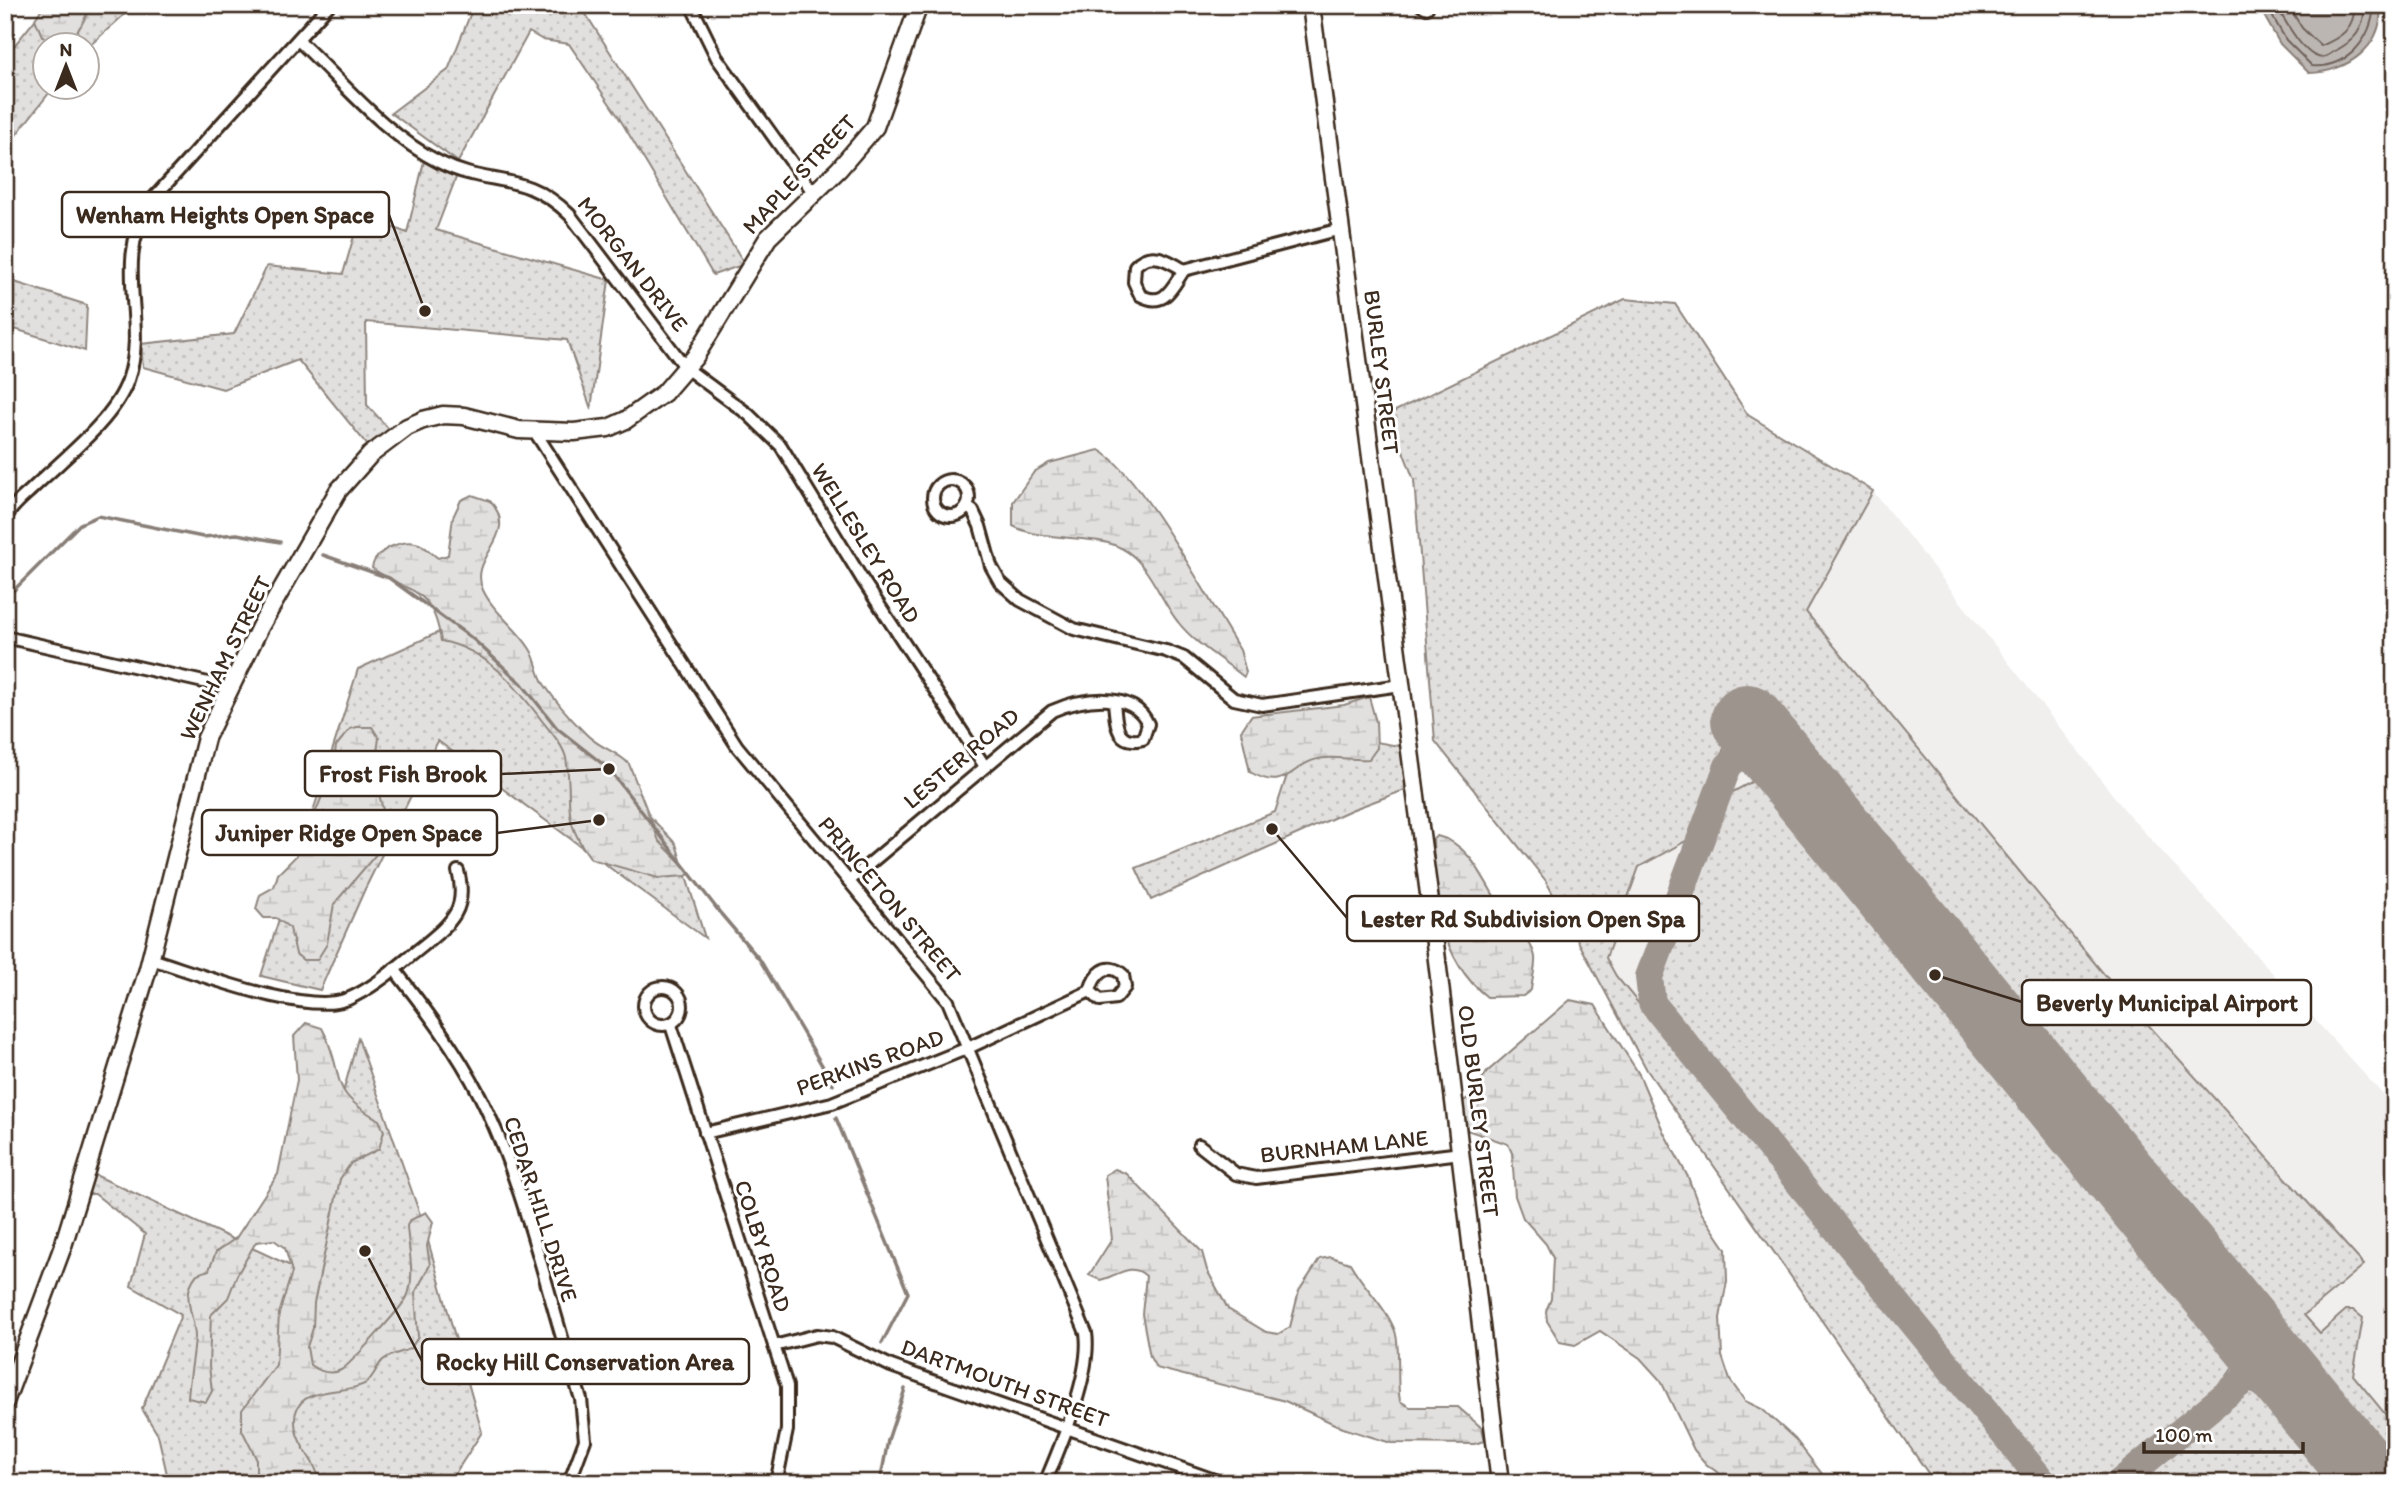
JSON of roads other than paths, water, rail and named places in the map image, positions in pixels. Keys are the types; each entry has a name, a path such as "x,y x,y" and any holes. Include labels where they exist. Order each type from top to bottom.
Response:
{"main road":[{"name":"MAPLE STREET","path":"755,254 813,192 839,169 875,127 919,5"},
{"name":"BURLEY STREET","path":"1311,5 1409,745"},
{"name":"WENHAM STREET","path":"5,1402 63,1246 151,959 206,738 260,628 332,501 370,455 407,427 443,415 464,416 535,432 574,432 608,428 626,420 664,393 686,368 755,254"},
{"name":"OLD BURLEY STREET","path":"1409,745 1500,1483"}],"street":[{"path":"5,519 106,415 128,380 133,328 131,259 138,222 149,203 328,5"},
{"path":"691,5 718,58 813,192"},
{"name":"MORGAN DRIVE","path":"298,40 388,125 427,156 443,164 523,183 553,198 570,215 686,368"},
{"path":"1184,270 1167,260 1149,257 1135,266 1134,282 1140,295 1154,301 1162,299 1171,292 1184,270 1340,229"},
{"name":"WELLESLEY ROAD","path":"686,368 748,414 781,446 862,579 984,765"},
{"name":"PRINCETON STREET","path":"535,432 737,746 948,1001 1086,1333 1087,1360 1045,1483"},
{"path":"967,508 973,512 991,566 1000,582 1020,600 1074,629 1166,651 1184,658 1234,699 1262,705 1401,685"},
{"path":"5,637 230,688"},
{"name":"LESTER ROAD","path":"849,881 984,765 1052,711 1074,701 1114,702"},
{"path":"151,959 314,1004 346,1000 394,969 430,940 458,911 464,894 458,871"},
{"name":"CEDAR HILL DRIVE","path":"394,969 446,1035 481,1097 502,1148 581,1399 584,1440 569,1483"},
{"name":"PERKINS ROAD","path":"705,1133 832,1103 968,1048 1090,992"},
{"name":"COLBY ROAD","path":"671,1025 774,1346 788,1399 787,1430 776,1483"},
{"name":"BURNHAM LANE","path":"1199,1145 1236,1174 1255,1178 1461,1153"},
{"name":"DARTMOUTH STREET","path":"774,1346 817,1335 832,1337 891,1366 1223,1483"}],"water":[{"path":"2258,5 2380,5 2380,20 2369,45 2360,54 2336,68 2309,73 2280,44"}],"waterway":[{"path":"14,590 80,524 98,516 203,537 237,534 280,542"},
{"path":"323,555 389,578 473,639 522,684 557,728 609,769 760,960 833,1084"},
{"path":"836,1118 908,1293 882,1343"},
{"path":"880,1483 888,1440 905,1389"}],"place":[{"name":"Wenham Heights Open Space","path":"425,311"},
{"name":"Frost Fish Brook","path":"609,769"},
{"name":"Juniper Ridge Open Space","path":"599,820"},
{"name":"Lester Rd Subdivision Open Spa","path":"1272,829"},
{"name":"Beverly Municipal Airport","path":"1935,975"},
{"name":"Rocky Hill Conservation Area","path":"365,1251"}]}
